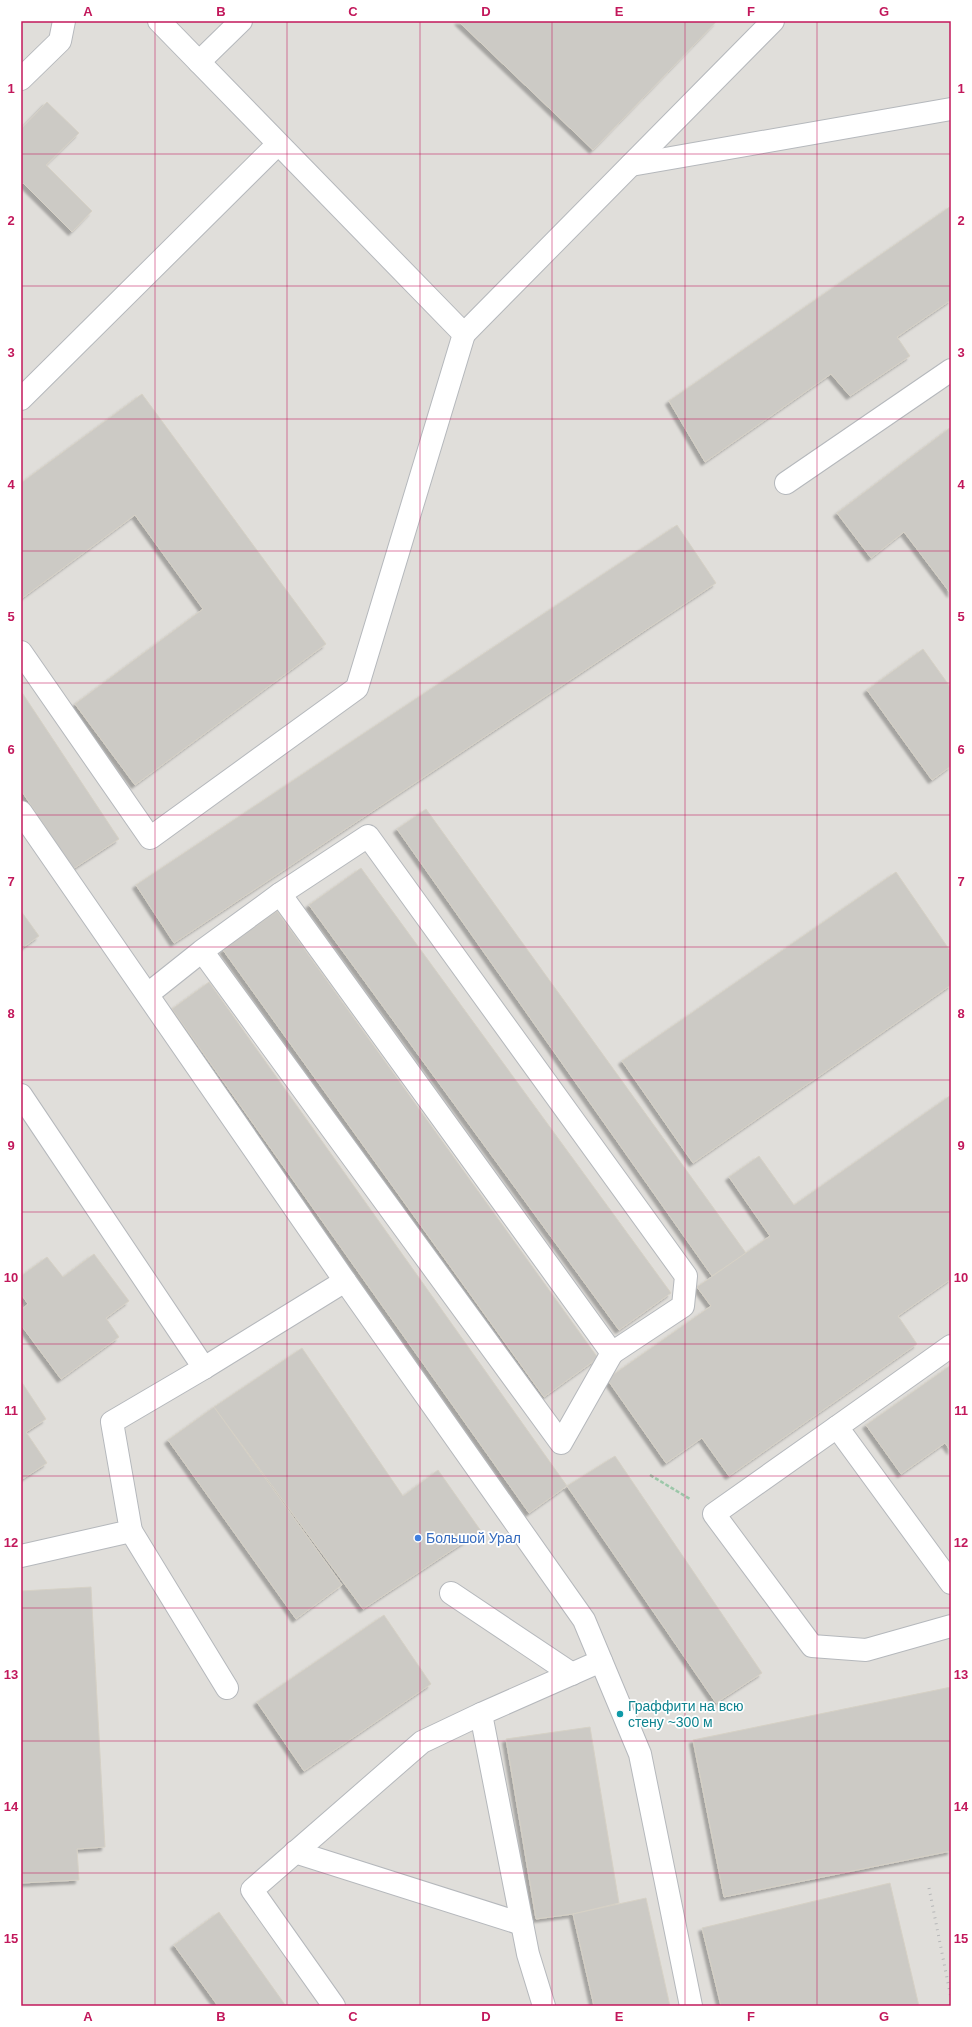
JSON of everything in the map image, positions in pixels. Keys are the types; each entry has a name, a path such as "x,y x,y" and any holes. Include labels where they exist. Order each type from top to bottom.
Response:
{"lane":[{"path":"21,79 60,41 64,21"},
{"path":"159,21 464,334"},
{"path":"199,62 241,21"},
{"path":"21,652 150,838 357,688 464,334 773,21"},
{"path":"631,165 951,109"},
{"path":"21,399 278,144"},
{"path":"786,483 951,370"},
{"path":"21,812 345,1281 584,1620 640,1754 692,2006"},
{"path":"148,994 202,951 280,894 368,836 686,1276 683,1306 612,1353 561,1443 202,951"},
{"path":"280,894 612,1353"},
{"path":"21,1095 204,1368"},
{"path":"227,1688 131,1531 112,1422 204,1368 345,1281"},
{"path":"951,1346 714,1514 812,1646 866,1650 951,1626"},
{"path":"837,1427 951,1583"},
{"path":"21,1556 131,1531"},
{"path":"451,1593 572,1674"},
{"path":"334,2006 252,1890 422,1742 601,1661"},
{"path":"481,1714 528,1954 544,2006"},
{"path":"295,1852 522,1924"}],"path":[{"path":"650,1475 714,1514"}],"shaded area":[{"path":"21,21 951,21 951,2006 21,2006"}],"building":[{"path":"458,21 717,21 593,150"},
{"path":"47,102 79,133 46,165 92,211 72,232 23,183 21,185 21,129"},
{"path":"951,206 951,300 897,337 910,356 850,396 831,374 705,462 669,401"},
{"path":"142,394 326,644 135,785 75,704 203,609 135,515 21,599 21,483"},
{"path":"951,427 951,594 904,532 871,558 837,513"},
{"path":"677,525 716,583 174,943 136,885"},
{"path":"923,649 951,688 951,766 932,780 867,690"},
{"path":"21,691 119,839 73,869 21,790"},
{"path":"426,809 746,1253 712,1276 397,829"},
{"path":"361,868 671,1293 619,1330 309,905"},
{"path":"896,872 951,952 951,985 693,1163 622,1061"},
{"path":"21,911 39,936 21,949"},
{"path":"277,911 598,1358 544,1397 223,950"},
{"path":"209,982 567,1486 529,1513 172,1009"},
{"path":"951,1095 951,1279 898,1316 917,1344 729,1476 702,1438 666,1463 607,1379 711,1306 697,1287 770,1236 729,1177 759,1156 794,1205"},
{"path":"94,1254 129,1301 106,1318 119,1337 61,1379 21,1325 21,1310 28,1304 21,1294 21,1276 47,1257 63,1277"},
{"path":"302,1348 403,1496 438,1470 481,1531 363,1609 214,1407"},
{"path":"951,1365 951,1451 945,1443 901,1474 866,1425"},
{"path":"21,1381 46,1419 26,1432 47,1463 21,1480"},
{"path":"214,1407 342,1585 296,1619 168,1440"},
{"path":"615,1456 762,1673 716,1703 567,1486"},
{"path":"91,1587 105,1847 77,1849 79,1880 21,1883 21,1591"},
{"path":"384,1615 431,1684 304,1771 257,1702"},
{"path":"951,1687 951,1851 724,1897 693,1740"},
{"path":"590,1727 619,1903 573,1914 536,1919 506,1739"},
{"path":"890,1883 919,2006 721,2006 702,1928"},
{"path":"646,1898 670,2006 594,2006 573,1914"},
{"path":"219,1912 286,2006 218,2006 174,1945"}],"railway":[{"path":"929,1888 951,1998"}],"place":[{"name":"Большой Урал","path":"418,1538"},
{"name":"Граффити на всю стену ~300 м","path":"620,1714"}]}
